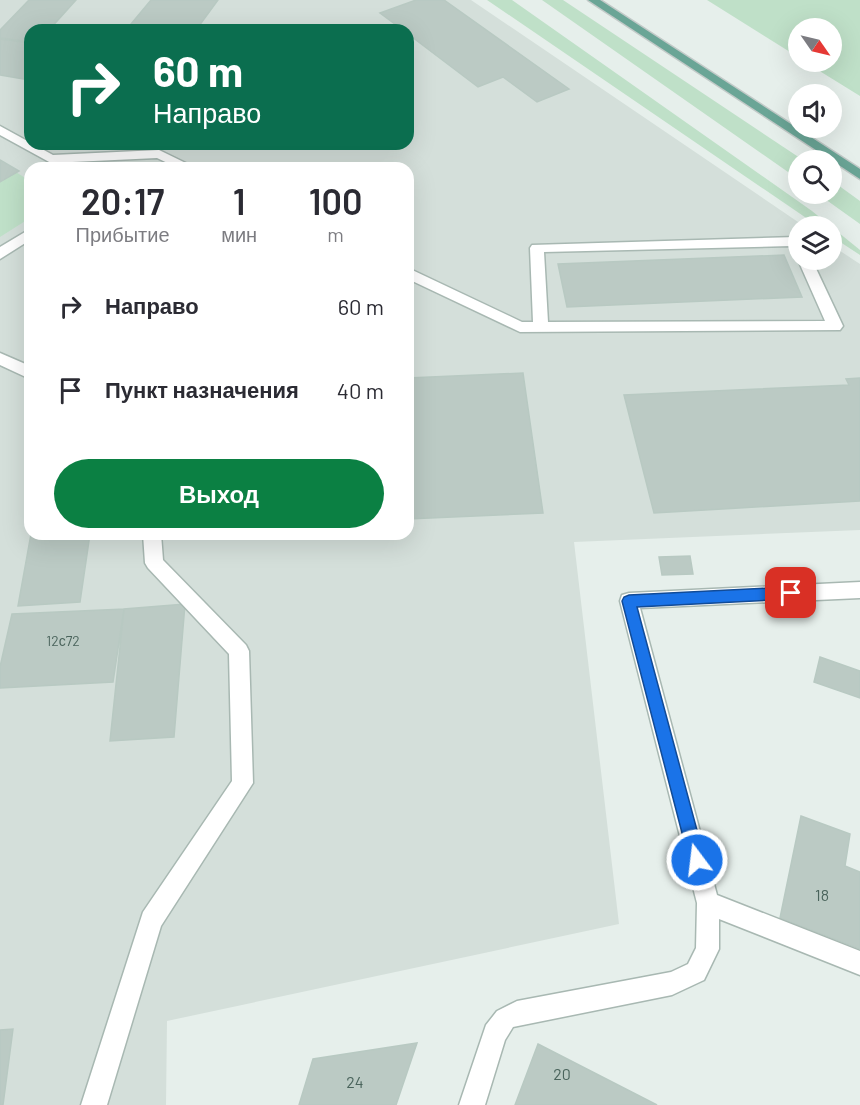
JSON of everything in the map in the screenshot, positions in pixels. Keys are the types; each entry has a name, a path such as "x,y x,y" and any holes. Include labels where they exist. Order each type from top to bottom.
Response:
{"main road":[{"path":"593,0 860,174"}],"lane":[{"path":"0,130 24,144"},
{"path":"35,150 55,162"},
{"path":"51,159 159,153 177,162"},
{"path":"0,254 24,237"},
{"path":"541,327 537,248 788,241"},
{"path":"414,276 520,327 835,326 810,270"},
{"path":"0,358 24,370"},
{"path":"94,1105 151,920 243,783 239,651 154,563 152,540"},
{"path":"472,1105 495,1034 505,1019 517,1013 672,983 696,972 706,949 708,903 629,601 860,590"},
{"path":"708,903 860,963"}],"shaded area":[{"path":"0,0 471,0 789,216 788,270 842,270 842,252 860,264 860,530 574,542 619,924 167,1021 166,1105 0,1105"}],"green space":[{"path":"487,0 512,0 788,194 788,204 802,204 818,216 803,216"},
{"path":"542,0 563,0 788,150 788,172"},
{"path":"707,0 860,0 860,96 821,72 842,72 842,18 788,18 788,51"},
{"path":"0,162 24,177 24,222 0,237"},
{"path":"842,188 860,201 860,224 832,204 842,204"},
{"path":"842,235 860,250 860,255 842,243"}],"building":[{"path":"29,0 76,0 54,24 24,24 24,41 0,38 0,30"},
{"path":"151,0 218,0 200,24 131,24"},
{"path":"416,0 444,0 569,89 537,102 503,77 478,87 414,39 414,24 395,24 380,13"},
{"path":"0,39 24,42 24,79 0,75"},
{"path":"0,160 19,171 0,182"},
{"path":"784,255 788,270 790,270 802,297 567,307 558,264"},
{"path":"523,373 543,513 414,519 414,378"},
{"path":"860,378 860,501 654,513 624,395 849,385 846,379"},
{"path":"30,540 89,540 80,602 18,606"},
{"path":"690,556 693,574 662,575 659,557"},
{"path":"185,604 174,737 110,741 124,609"},
{"path":"124,609 113,682 0,688 0,667 12,614"},
{"path":"820,657 860,671 860,698 814,682"},
{"path":"801,816 850,834 845,866 860,872 860,949 780,918"},
{"path":"13,1029 3,1105 0,1105 0,1030"},
{"path":"417,1043 396,1105 299,1105 313,1059"},
{"path":"538,1044 657,1105 515,1105"}],"route":[{"path":"697,860 629,601 791,593"}]}
